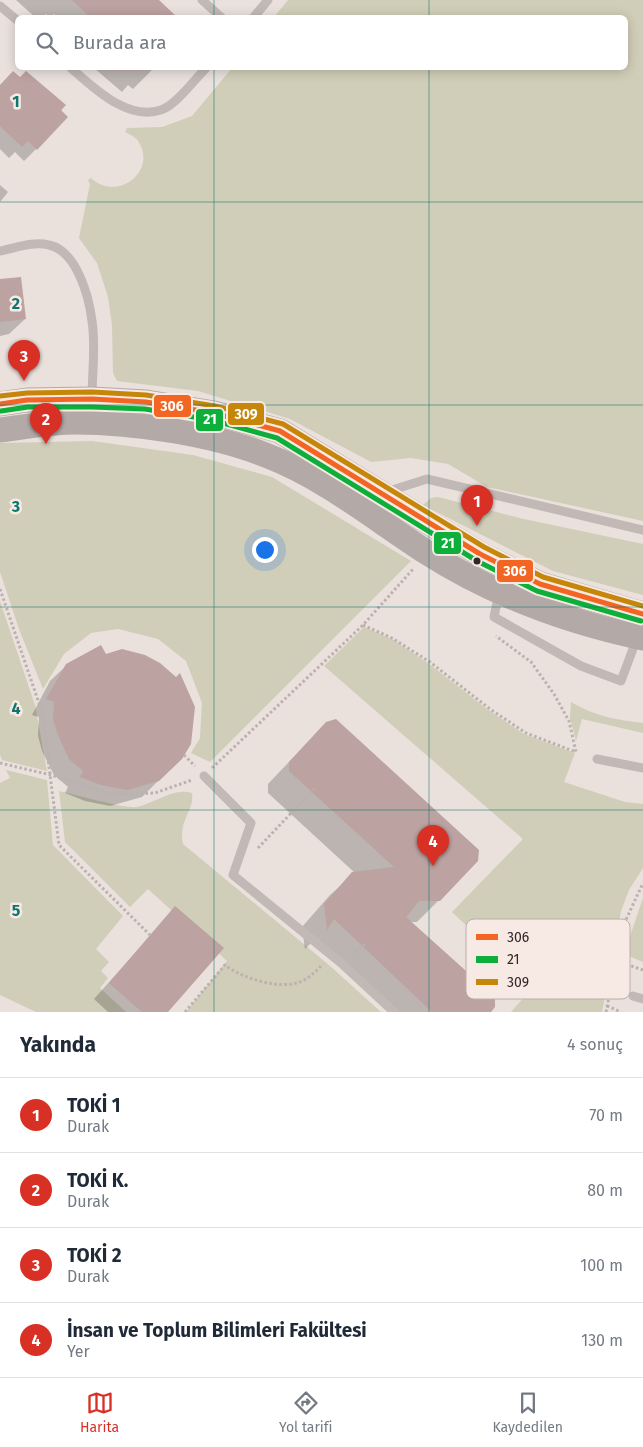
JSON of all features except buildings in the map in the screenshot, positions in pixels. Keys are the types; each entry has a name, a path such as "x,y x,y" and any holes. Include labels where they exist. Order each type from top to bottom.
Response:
{"street":[{"path":"0,404 27,400 92,399 146,402 214,413 280,431 480,554 540,584 641,629"},
{"path":"0,430 74,422 145,426 203,438 268,456 315,480 428,553 499,591 558,616 641,629"}],"lane":[{"path":"202,0 219,15"},
{"path":"256,15 268,0"},
{"path":"0,6 15,18"},
{"path":"74,70 115,102 132,110 147,111 162,109 179,97 204,70"},
{"path":"0,251 37,244 49,245 58,248 67,255 80,274 92,322 92,399"},
{"path":"382,493 427,480 643,530"},
{"path":"499,591 494,617 582,666 621,681 641,629"},
{"path":"597,759 643,768"},
{"path":"204,776 251,823 233,875 394,1012"},
{"path":"632,996 643,999"}],"path":[{"path":"0,763 51,775 115,795 155,793 204,776 363,625 428,553"},
{"path":"0,589 42,712 59,844 150,935"},
{"path":"363,625 392,638 430,662 490,709 526,733 576,752 569,721 554,694 531,662 489,631 494,617"},
{"path":"233,875 314,789"},
{"path":"626,919 643,883"},
{"path":"185,1012 225,965 247,978 291,984 301,982 313,974 330,956"},
{"path":"630,966 643,970"},
{"path":"606,1012 609,999"},
{"path":"607,1006 621,1012"}],"shaded area":[{"path":"288,0 643,0 643,521 487,487 448,464 411,458 371,462 290,419 198,391 117,381 113,373 112,325 108,297 97,263 79,238 90,184 88,180 91,178 102,185 113,187 123,185 132,180 139,172 143,163 143,152 137,140 125,132 127,128 162,127 192,116 230,70 628,70 628,15 276,15"},
{"path":"92,441 193,455 272,477 411,561 210,762 191,753 200,738 202,703 186,661 158,639 118,629 91,633 64,654 43,689 19,629 0,572 0,443"},
{"path":"438,497 524,519 643,544 643,595 553,571 423,505 431,498"},
{"path":"0,601 35,705 47,771 2,760 0,755"},
{"path":"364,627 392,639 428,663 487,709 524,734 575,753 564,782 625,802 643,804 643,868 629,890 619,919 466,919 466,925 452,912 523,839 324,666"},
{"path":"571,702 588,711 606,717 643,723 643,733 582,719 576,741 570,718"},
{"path":"6,770 47,780 53,845 123,916 96,949 109,962 101,971 108,978 100,988 126,1012 36,1012 0,995 0,783 10,778"},
{"path":"59,791 130,807 143,805 178,792 192,793 191,805 184,822 183,844 329,965 381,1012 186,1012 227,961 148,889 130,907 65,842"},
{"path":"643,898 643,962 630,957 630,936"},
{"path":"522,999 604,999 602,1012 511,1012"}],"transit line":[{"name":"309","path":"0,396 27,393 92,392 146,395 215,406 283,424 484,547 543,577 643,606"},
{"name":"306","path":"0,404 27,400 92,399 146,402 214,413 280,431 480,554 540,584 643,614"},
{"name":"21","path":"1,411 28,407 145,409 212,420 277,438 477,561 537,591 641,621"}],"place":[{"name":"TOKİ 2","path":"24,381"},
{"name":"TOKİ K.","path":"46,444"},
{"name":"TOKİ 1","path":"477,526"},
{"name":"İnsan ve Toplum Bilimleri Fakültesi","path":"433,866"}]}
